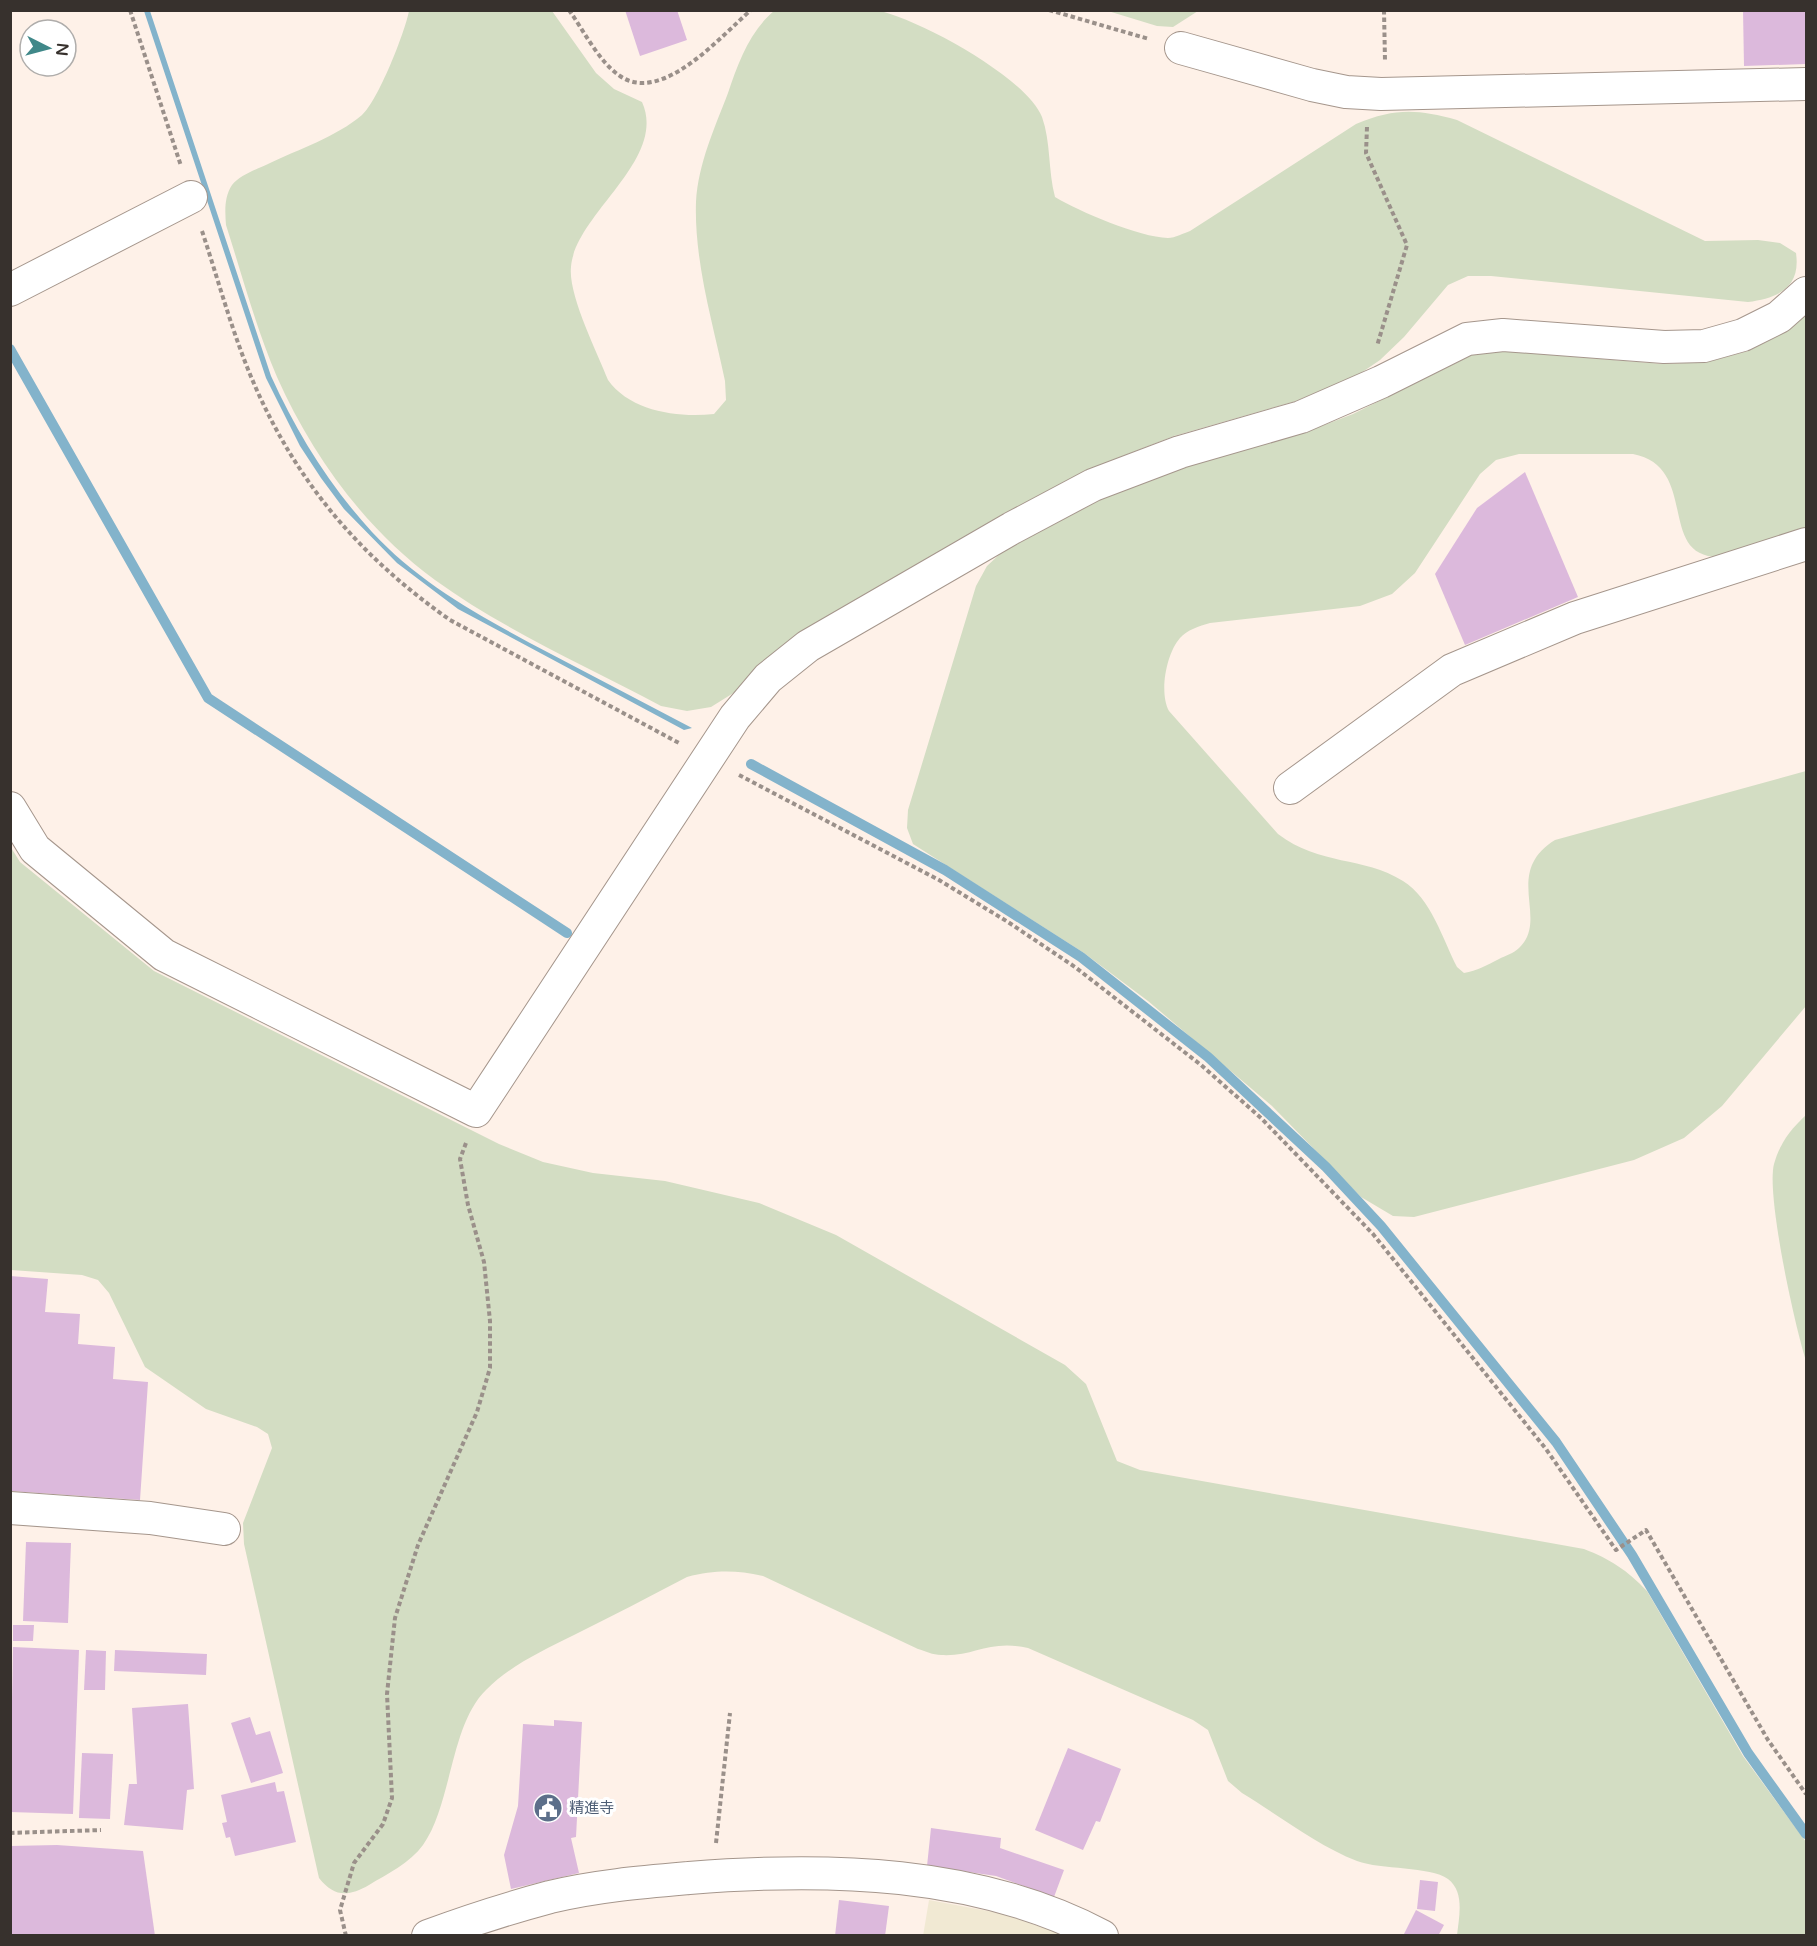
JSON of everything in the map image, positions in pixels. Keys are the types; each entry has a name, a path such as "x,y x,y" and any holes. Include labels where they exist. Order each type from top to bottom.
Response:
{"street":[{"path":"1181,48 1346,92 1806,84"},
{"path":"10,290 191,197"},
{"path":"10,808 35,849 164,955 476,1111 735,717 768,678 808,646 1012,528 1093,485 1180,452 1301,417 1382,382 1467,339 1503,335 1664,347 1704,346 1743,335 1779,317 1806,293"},
{"path":"1290,788 1452,670 1575,618 1806,544"},
{"path":"10,1508 150,1518 224,1529"},
{"path":"429,1935 473,1919 551,1897 631,1883 789,1872 866,1876 1008,1898 1072,1920 1102,1935"}],"path":[{"path":"130,10 240,346 270,419 310,486 360,546 411,592 450,620 939,880 1008,922 1084,973 1201,1065 1261,1118 1372,1234 1546,1449 1616,1550 1646,1530 1768,1740 1806,1794"},
{"path":"569,10 607,64 621,77 639,84 658,83 676,75 751,10"},
{"path":"1049,10 1181,48"},
{"path":"1384,10 1386,93"},
{"path":"1367,118 1366,153 1407,245 1375,351"},
{"path":"346,1935 340,1910 354,1863 383,1824 392,1798 387,1694 395,1618 418,1545 477,1412 490,1368 490,1321 483,1262 468,1205 460,1159 476,1111"},
{"path":"712,1876 730,1713"},
{"path":"10,1833 101,1830"}],"shaded area":[{"path":"929,1900 1004,1914 1067,1936 923,1936"}],"green space":[{"path":"876,10 917,24 968,51 1015,85 1032,101 1042,117 1047,136 1055,197 1079,210 1126,229 1168,238 1190,231 1356,124 1383,115 1418,112 1457,120 1705,241 1758,240 1780,243 1796,253 1795,275 1791,283 1778,294 1748,302 1491,276 1468,276 1448,285 1404,337 1380,360 1358,375 1296,401 1174,436 1087,470 1003,514 799,633 757,666 735,692 711,707 687,711 661,706 546,647 461,598 409,560 363,513 342,488 306,434 277,377 256,321 226,225 226,200 232,185 244,175 329,136 362,115 376,96 383,81 397,49 409,11 552,11 596,73 614,89 642,102 647,124 642,145 632,166 587,227 576,247 571,267 571,279 584,324 608,380 617,391 655,410 685,415 714,414 726,400 725,381 701,270 696,202 704,160 736,70 758,28 774,11"},
{"path":"1108,11 1198,11 1173,27 1157,26"},
{"path":"1806,315 1806,530 1719,557 1700,553 1688,543 1673,492 1666,476 1653,462 1633,454 1519,454 1496,460 1480,474 1415,573 1392,594 1360,606 1202,625 1180,638 1171,654 1165,674 1165,694 1169,711 1278,834 1310,851 1388,873 1413,888 1429,909 1457,967 1464,973 1482,967 1519,948 1527,936 1530,924 1528,881 1531,867 1540,853 1555,840 1806,771 1806,1006 1722,1106 1684,1138 1634,1160 1414,1217 1393,1216 1361,1197 1272,1106 1148,1001 1084,953 913,844 907,828 908,810 976,586 987,566 1002,552 1100,500 1185,467 1306,432 1353,414 1472,355 1504,351 1663,364 1707,362 1748,351 1787,331"},
{"path":"10,846 20,862 154,971 499,1144 543,1162 593,1173 665,1181 759,1203 836,1235 1065,1365 1086,1384 1117,1461 1140,1470 1584,1549 1610,1561 1647,1591 1743,1756 1806,1842 1806,1935 1457,1935 1460,1913 1459,1898 1453,1884 1448,1879 1430,1872 1357,1861 1298,1830 1242,1793 1228,1781 1208,1730 1193,1720 1028,1648 1003,1646 953,1655 932,1654 763,1576 734,1572 716,1572 687,1577 539,1653 506,1673 486,1690 474,1705 465,1723 440,1808 433,1828 423,1845 405,1863 361,1889 342,1893 330,1889 319,1878 244,1544 243,1523 272,1448 268,1434 257,1427 206,1409 145,1367 109,1293 98,1280 82,1275 11,1270"},
{"path":"1806,1115 1806,1361 1783,1261 1774,1203 1773,1180 1776,1156 1790,1132"}],"water":[{"path":"144,11 150,11 271,376 303,438 342,496 391,551 456,600 479,615 692,728 684,730 458,609 397,563 344,509 300,446 266,378"}],"building":[{"path":"625,10 677,10 687,40 640,56"},
{"path":"1743,10 1806,10 1806,64 1744,66"},
{"path":"1525,472 1578,597 1465,645 1435,574 1477,508"},
{"path":"10,1276 48,1279 45,1312 80,1314 78,1344 115,1347 113,1379 148,1382 140,1500 10,1491"},
{"path":"26,1542 71,1543 68,1623 23,1621"},
{"path":"13,1625 34,1625 33,1641 13,1641"},
{"path":"13,1647 79,1650 73,1814 10,1812"},
{"path":"86,1650 106,1651 105,1690 84,1690"},
{"path":"115,1650 207,1654 206,1675 114,1671"},
{"path":"188,1704 194,1789 187,1790 183,1830 124,1825 129,1784 137,1784 132,1708"},
{"path":"250,1717 256,1735 270,1731 283,1773 251,1783 231,1723"},
{"path":"554,1720 582,1722 576,1837 571,1838 579,1873 511,1889 504,1855 518,1806 523,1724 554,1726"},
{"path":"1068,1748 1121,1769 1100,1822 1096,1821 1083,1850 1035,1830"},
{"path":"82,1753 113,1754 110,1819 79,1818"},
{"path":"275,1782 277,1792 284,1791 296,1842 235,1856 230,1837 226,1838 222,1823 227,1822 221,1795"},
{"path":"931,1828 1001,1838 1000,1848 1064,1870 1054,1897 996,1876 927,1866"},
{"path":"57,1845 143,1851 155,1936 10,1936 10,1846"},
{"path":"1420,1880 1438,1882 1435,1911 1417,1909"},
{"path":"839,1900 889,1906 885,1936 835,1936"},
{"path":"1416,1910 1444,1925 1438,1936 1403,1936"}],"waterway":[{"path":"10,349 208,698 567,933"},
{"path":"751,764 945,870 1081,957 1208,1057 1326,1167 1381,1226 1556,1442 1632,1555 1748,1753 1806,1834"}],"place":[{"name":"精進寺","path":"548,1808"}]}
